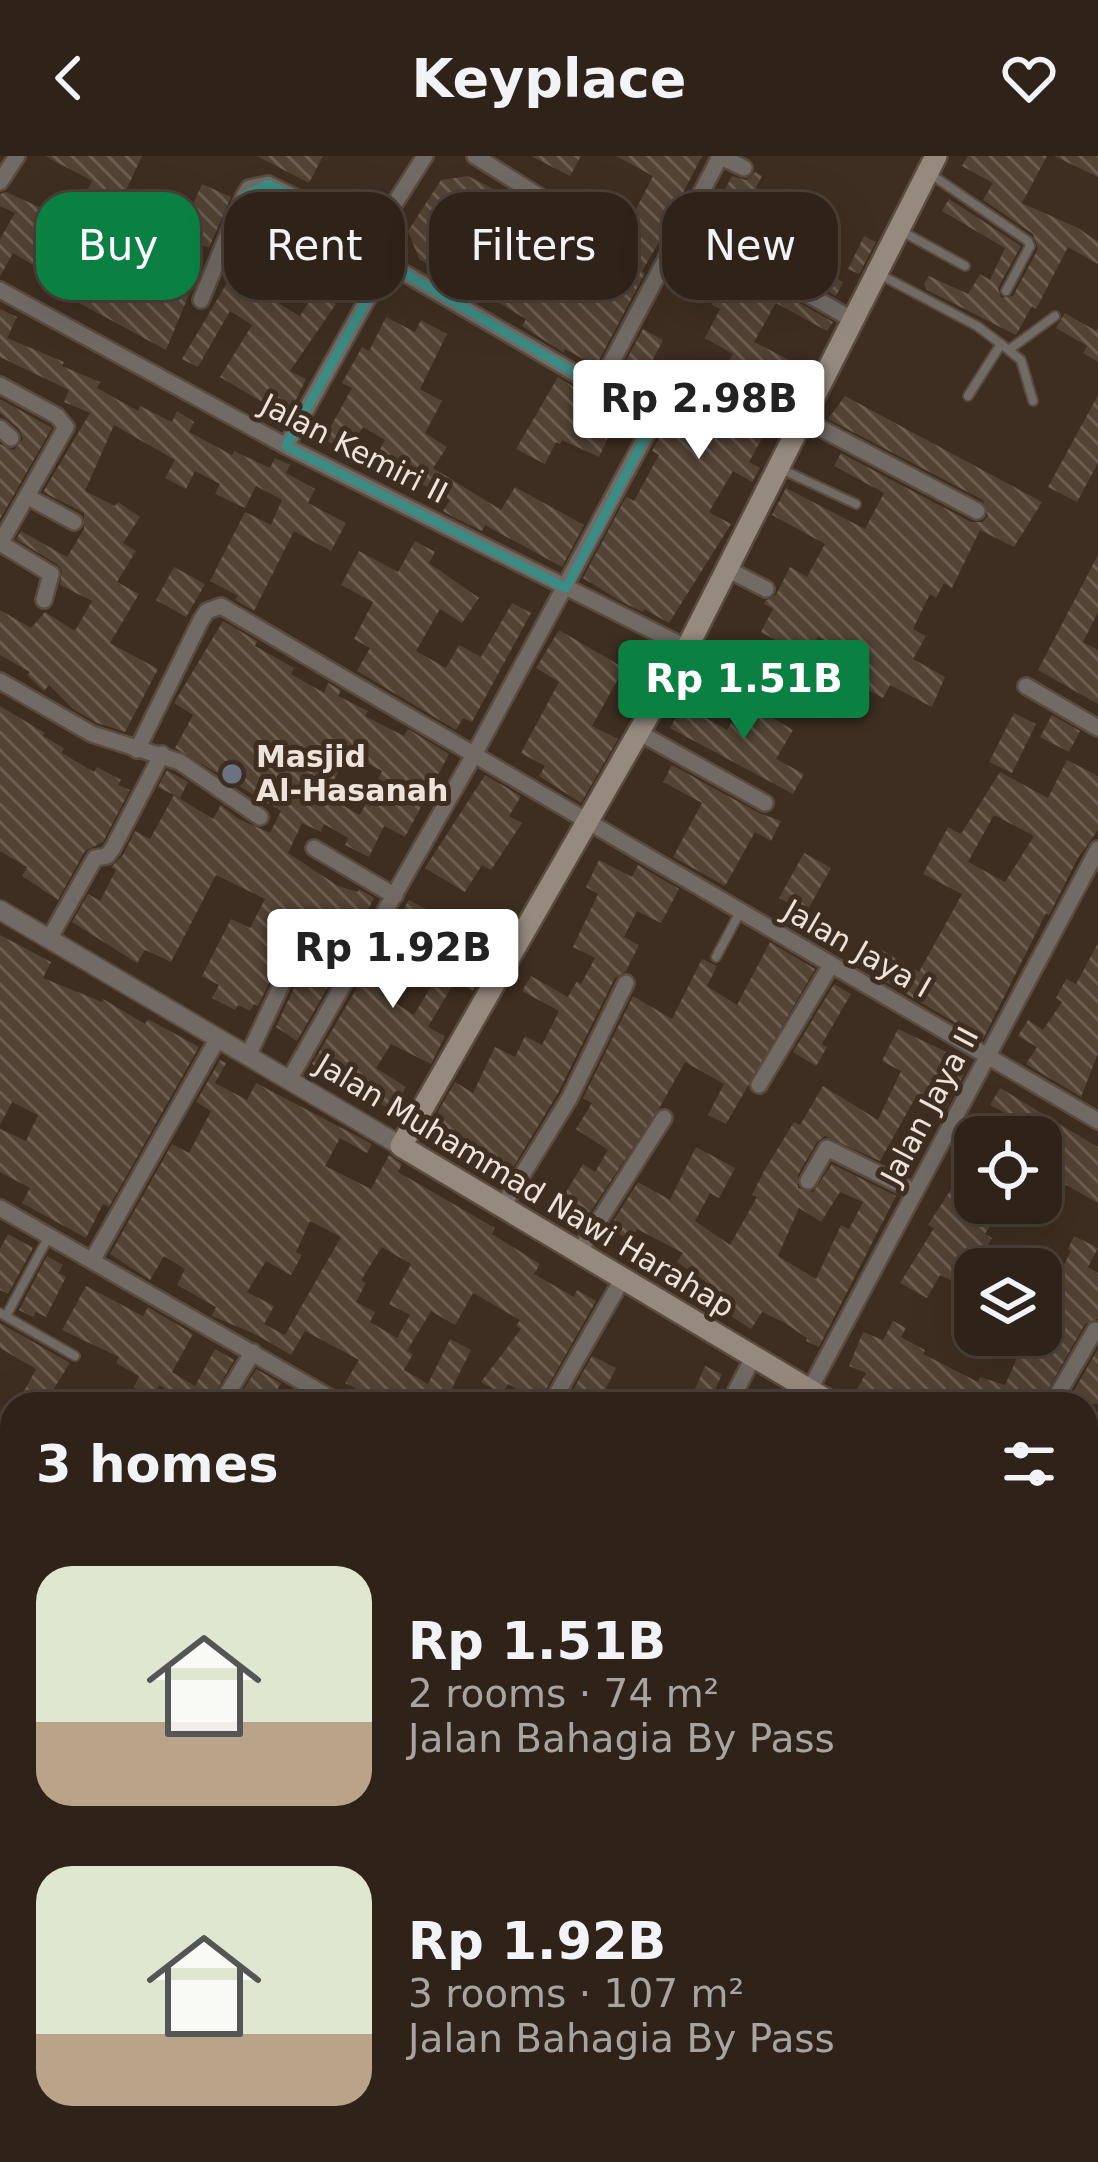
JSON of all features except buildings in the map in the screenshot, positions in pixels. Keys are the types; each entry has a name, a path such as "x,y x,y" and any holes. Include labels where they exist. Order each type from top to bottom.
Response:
{"main road":[{"path":"400,1146 687,648 932,164"},
{"name":"Jalan Muhammad Nawi Harahap","path":"400,1146 813,1392"}],"street":[{"path":"0,182 17,156"},
{"path":"402,192 425,156"},
{"path":"475,156 532,192"},
{"path":"599,386 720,156 744,168"},
{"path":"247,192 268,184 284,192"},
{"path":"201,300 224,250"},
{"path":"289,1080 475,753 649,430 647,416 405,273"},
{"name":"Jalan Kemiri II","path":"0,290 286,446 687,648"},
{"path":"286,446 367,300"},
{"path":"818,300 853,320"},
{"path":"0,385 57,416 66,427 2,539 5,546 51,574 44,600"},
{"path":"803,419 977,511"},
{"path":"28,497 74,522"},
{"path":"727,569 766,589"},
{"name":"Jalan Jaya I","path":"137,750 201,620 207,611 221,606 1098,1120"},
{"path":"0,681 92,734 162,754 260,817"},
{"path":"1026,686 1098,728"},
{"path":"640,733 765,802"},
{"path":"50,939 95,858 109,854 162,754"},
{"path":"314,848 395,896"},
{"name":"Jalan Jaya II","path":"810,1390 987,1056 1091,880 1098,849"},
{"name":"Jalan Muhammad Nawi Harahap","path":"0,910 400,1146"},
{"path":"248,1056 302,941"},
{"path":"759,1084 831,965"},
{"path":"503,1206 569,1099 626,983"},
{"path":"93,1259 218,1038"},
{"path":"579,1252 664,1118"},
{"path":"808,1181 827,1148 915,1192"},
{"path":"0,1208 321,1392"},
{"path":"558,1392 623,1278"},
{"path":"1059,1392 1095,1330"},
{"path":"228,1392 253,1352"},
{"path":"735,1392 754,1356"},
{"path":"309,1392 312,1387"}],"lane":[{"path":"932,164 1028,241 1030,246 1006,291"},
{"path":"899,230 965,266"},
{"path":"877,273 1005,346 1021,360 1033,401"},
{"path":"968,396 1005,346 1055,316"},
{"path":"778,468 856,504"},
{"path":"716,957 740,912"},
{"path":"50,1235 3,1314 75,1356"}],"highlighted area":[{"path":"268,184 374,236 382,260 648,416 649,430 566,588 286,446 368,298 232,232 244,196"}],"place":[{"name":"Masjid Al-Hasanah","path":"232,774"}]}
